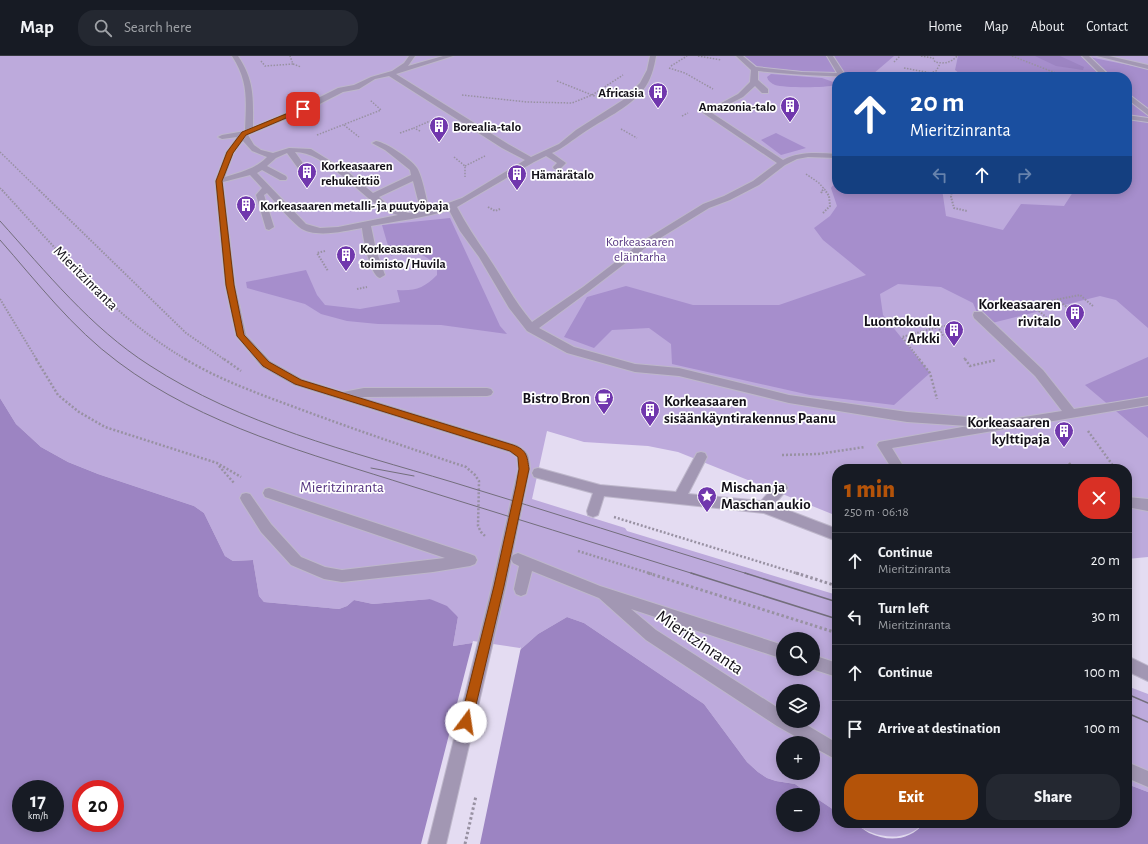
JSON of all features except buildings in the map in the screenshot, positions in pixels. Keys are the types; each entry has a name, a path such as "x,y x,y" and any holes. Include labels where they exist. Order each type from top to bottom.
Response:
{"street":[{"path":"235,56 242,66 249,83 247,143 253,149 273,156"},
{"path":"391,74 406,64 412,56"},
{"path":"222,138 247,133 341,90 356,87 373,78 450,56"},
{"path":"252,172 303,226 320,231 338,230 407,216 426,214 452,206 531,160 548,154 562,146 579,132 619,106 640,89 650,70 653,56"},
{"path":"739,56 754,69 832,75"},
{"path":"830,56 840,72"},
{"path":"1085,56 1101,72"},
{"path":"1100,56 1148,67"},
{"path":"754,69 755,81 751,88 732,100 706,113 782,163"},
{"path":"391,74 505,146 531,160"},
{"path":"755,81 765,91"},
{"path":"1132,99 1148,113"},
{"path":"1132,118 1148,120"},
{"path":"247,133 230,152 219,181 230,285 241,336 266,364 298,382 342,397 513,448 523,455 524,469 499,586 437,844"},
{"path":"376,143 388,148 414,169 426,214"},
{"path":"219,181 252,172 262,167 273,156 289,150 308,151 345,174 384,206 407,216"},
{"path":"289,150 303,169"},
{"path":"548,154 562,163 557,166"},
{"path":"531,328 665,231 706,206 727,198 756,183 782,163 795,157 808,155 832,156"},
{"path":"262,167 283,178"},
{"path":"372,197 416,176"},
{"path":"267,188 260,195 269,227"},
{"path":"452,206 465,231 483,256 513,306 531,328 571,350 635,368 679,372 789,399 907,417 1004,424"},
{"path":"366,224 372,253 380,275"},
{"path":"978,315 1039,373 1071,414"},
{"path":"342,397 364,392 487,392"},
{"path":"896,464 883,444 1148,401"},
{"path":"679,499 701,457"},
{"path":"538,473 600,490 764,507 832,533"},
{"path":"764,507 782,488"},
{"path":"592,511 600,490"},
{"path":"246,498 266,528 296,561 324,573 342,576 433,566 470,560 269,493"},
{"path":"1132,503 1148,505"},
{"name":"Mieritzinranta","path":"521,589 522,560 600,592 776,650"},
{"name":"Mieritzinranta","path":"600,592 651,635 776,715"},
{"path":"820,664 832,668"},
{"path":"1132,666 1148,674"},
{"name":"Mieritzinranta","path":"797,728 832,749"},
{"path":"1132,772 1148,779"}],"path":[{"path":"258,56 264,66 292,64 301,67"},
{"path":"290,56 292,64"},
{"path":"920,56 933,58 935,62 940,64 954,60 957,56"},
{"path":"1012,56 1053,72"},
{"path":"934,72 936,71 940,64"},
{"path":"669,68 685,73 732,100"},
{"path":"904,68 926,72"},
{"path":"456,92 463,95 527,102 572,103 592,95 625,74"},
{"path":"557,81 619,106"},
{"path":"320,158 320,153 312,136 381,110 356,87"},
{"path":"682,116 688,113"},
{"path":"344,124 362,139"},
{"path":"618,128 637,138"},
{"path":"321,129 324,132"},
{"name":"Mieritzinranta","path":"0,152 186,333 241,371"},
{"path":"782,163 809,175 824,188 830,198 831,203 828,209 823,213"},
{"name":"Mieritzinranta","path":"0,188 115,308 156,341 174,352 223,378 265,396 359,431 466,467 475,474 479,481 480,491 478,520 481,535 507,549"},
{"path":"821,193 824,188"},
{"path":"951,194 954,208 968,211"},
{"path":"488,207 495,211 500,209"},
{"path":"322,262 328,271"},
{"path":"357,289 364,288"},
{"path":"978,315 1080,295 1094,307"},
{"path":"0,299 58,395 79,412 105,427 218,463 269,493"},
{"path":"1058,300 1073,312"},
{"path":"1032,305 1047,318"},
{"path":"930,373 902,337 938,327 944,337"},
{"path":"964,358 970,366"},
{"path":"1071,414 1083,425 1112,464"},
{"path":"782,455 818,454 883,444"},
{"path":"218,463 246,498"},
{"path":"592,511 832,584"},
{"path":"578,550 832,631"}],"green space":[{"name":"Korkeasaaren eläintarha","path":"0,56 1148,56 1148,557 1132,559 1132,464 832,464 832,514 678,452 648,446 584,442 547,431 532,499 625,528 627,531 832,593 832,809 820,801 820,788 801,788 795,784 776,781 767,778 758,772 747,762 704,704 584,623 567,617 538,634 520,650 472,643 453,646 458,617 430,599 373,604 354,600 347,606 339,609 264,602 259,596 253,560 233,561 225,556 204,513 194,506 98,474 68,462 41,447 16,424 0,398"},
{"path":"1132,688 1148,694 1148,792 1132,786"},
{"path":"862,828 918,828 908,834 899,836 880,835"}],"shaded area":[{"path":"744,56 894,56 875,72 832,72 831,74 758,67"},
{"path":"958,56 1084,56 1148,69 1148,328 1116,300 1100,296 992,323 978,315 973,303 941,287 898,284 880,294 883,315 930,373 894,405 810,395 672,364 671,344 649,328 612,330 594,348 564,337 587,297 626,286 693,305 779,305 866,275 823,240 814,228 830,216 837,206 833,194 943,194 946,216 1003,230 1021,204 1064,206 1072,194 1132,194 1132,72 958,72 955,70"},
{"path":"1035,56 1060,56 1084,67 1083,70 1056,66"},
{"path":"771,74 822,78 832,82 832,86 824,87 780,86 771,83 767,77"},
{"path":"776,133 806,148 781,155 761,140"},
{"path":"450,218 500,326 507,334 441,325 378,324 347,321 321,314 305,304 247,288 246,282 306,270 317,295 325,305 360,309 400,302 397,290 409,290 424,286 437,275 437,266 426,257 416,253 404,252 391,256 382,225"},
{"path":"1148,357 1148,438 1085,385"},
{"path":"0,398 16,424 41,447 68,462 98,474 194,506 204,513 225,556 233,561 253,560 259,596 264,602 339,609 347,606 354,600 373,604 430,599 447,606 458,617 453,646 472,643 520,650 538,634 567,617 584,623 704,704 747,762 758,772 767,778 795,784 801,788 776,788 776,832 820,832 820,801 832,809 832,828 862,828 876,836 891,839 905,836 919,828 1132,828 1132,786 1148,792 1148,844 0,844"}],"pier":[{"path":"473,641 521,647 480,844 421,844"}],"tram line":[{"path":"0,221 88,317 108,334 149,365 184,386 221,404 258,420 335,447 489,493 748,574"},
{"path":"0,240 70,320 101,349 151,384 186,404 222,421 297,450 694,574"},
{"path":"371,468 414,476"},
{"path":"691,573 832,617"},
{"path":"745,573 832,600"},
{"path":"1132,696 1148,703"},
{"path":"1132,715 1148,722"}],"place":[{"name":"Africasia","path":"658,109"},
{"name":"Amazonia-talo","path":"790,123"},
{"name":"Borealia-talo","path":"439,143"},
{"name":"Korkeasaaren rehukeittiö","path":"307,189"},
{"name":"Hämärätalo","path":"517,191"},
{"name":"Korkeasaaren metalli- ja puutyöpaja","path":"246,222"},
{"name":"Korkeasaaren toimisto / Huvila","path":"346,272"},
{"name":"Korkeasaaren rivitalo","path":"1075,330"},
{"name":"Luontokoulu Arkki","path":"954,347"},
{"name":"Bistro Bron","path":"604,415"},
{"name":"Korkeasaaren sisäänkäyntirakennus Paanu","path":"650,427"},
{"name":"Korkeasaaren kylttipaja","path":"1064,448"},
{"name":"Mischan ja Maschan aukio","path":"707,513"}],"route":[{"path":"303,109 244,134 230,152 219,181 230,285 241,336 266,364 298,382 342,397 513,448 523,455 524,469 521,486 499,586 466,722"}]}
